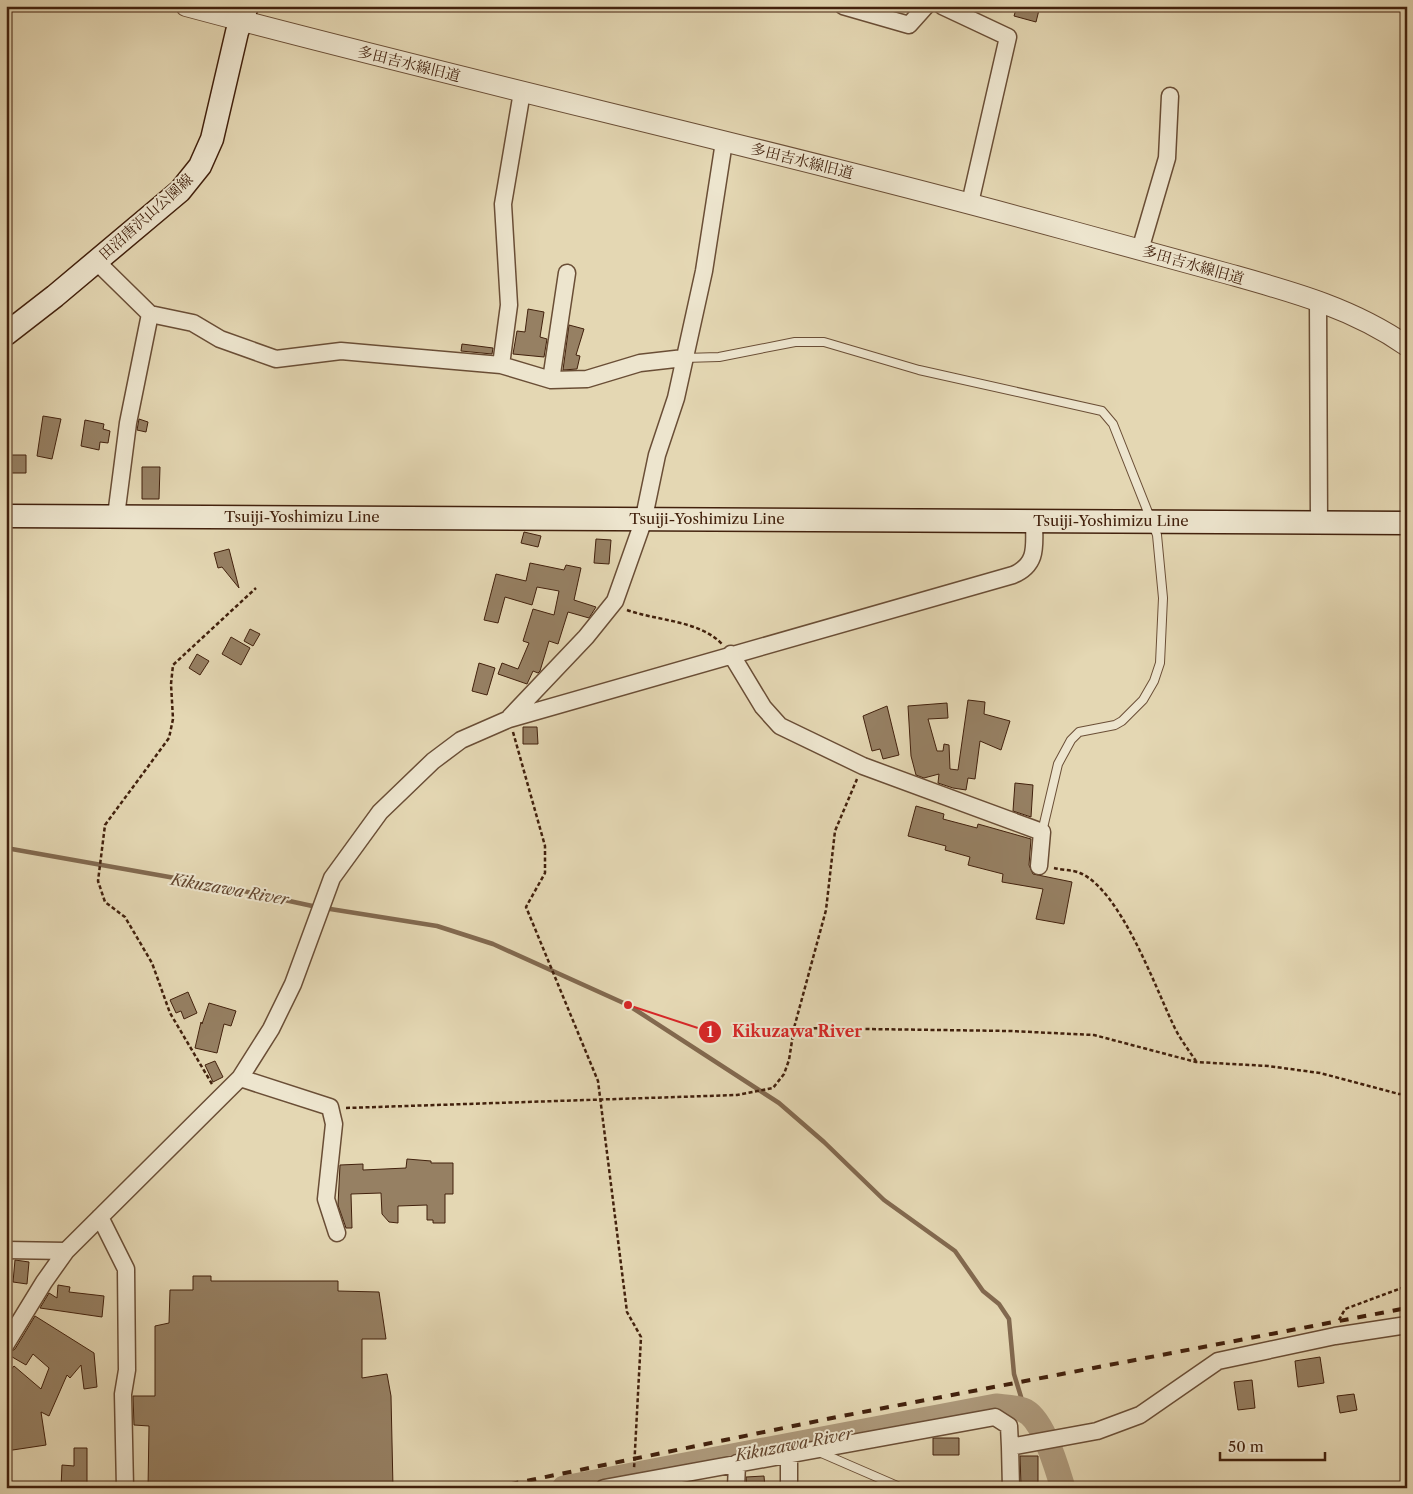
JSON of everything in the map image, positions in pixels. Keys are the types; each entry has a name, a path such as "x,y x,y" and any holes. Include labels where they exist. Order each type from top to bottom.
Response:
{"main road":[{"name":"田沼唐沢山公園線","path":"6,334 97,262 180,191 200,166 212,139 238,32 245,14"},
{"name":"Tsuiji-Yoshimizu Line","path":"6,516 1407,523"}],"street":[{"name":"多田吉水線旧道","path":"186,6 245,14 522,92 970,203 1140,250 1318,300 1370,322 1407,346"},
{"path":"843,6 909,25 926,6"},
{"path":"942,6 1008,37 970,203"},
{"path":"501,365 509,305 503,204 522,92"},
{"path":"1140,250 1167,158 1170,96"},
{"path":"508,718 586,637 615,601 644,518 657,455 676,398 704,271 724,142"},
{"path":"97,262 150,314 193,323 220,339 276,359 342,351 501,365 552,380 587,379 640,363 684,358"},
{"path":"552,380 567,273"},
{"path":"1318,300 1319,522"},
{"path":"116,516 128,423 150,314"},
{"path":"6,1344 44,1282 66,1251 240,1078 271,1029 293,984 332,878 357,841 380,812 434,761 461,740 508,718 1024,570 1034,551 1034,521"},
{"path":"732,654 763,707 780,726 863,766 1042,832 1039,866"},
{"path":"240,1078 330,1107 334,1124 326,1199 337,1233"},
{"path":"100,1217 126,1268 127,1370 123,1394 126,1488"},
{"path":"6,1250 66,1251"},
{"path":"1010,1448 1096,1431 1140,1415 1218,1361 1335,1336 1407,1325"},
{"path":"604,1488 995,1418 1009,1426 1011,1488"},
{"path":"789,1456 789,1488"},
{"path":"736,1488 737,1463"}],"lane":[{"path":"684,358 719,356 795,342 824,342 919,370 1102,411 1113,424 1157,535 1163,598 1160,663 1154,681 1143,700 1122,721 1115,726 1080,732 1071,740 1058,764 1042,832"},
{"path":"816,1451 902,1488"}],"path":[{"path":"221,1098 170,1013 152,963 125,917 104,902 98,881 105,825 169,738 173,719 171,684 173,665 256,588"},
{"path":"615,601 628,611 695,628 714,636 732,654"},
{"path":"508,718 523,762 545,846 545,873 526,907 598,1081 627,1312 641,1338 634,1467"},
{"path":"330,1107 601,1100 737,1094 773,1088 787,1067 794,1028 826,910 835,831 863,766"},
{"path":"1039,866 1081,873 1098,887 1114,907 1145,958 1172,1022 1196,1062"},
{"path":"794,1028 1001,1031 1094,1035 1196,1062 1268,1066 1320,1073 1399,1094 1407,1094"},
{"path":"1335,1336 1341,1314 1345,1309 1407,1286"}],"building":[{"path":"1017,6 1040,6 1036,22 1014,16"},
{"path":"528,309 544,312 540,337 547,339 544,357 513,354 517,331 525,332"},
{"path":"569,325 584,329 576,355 580,356 577,369 563,370"},
{"path":"462,344 493,348 492,354 461,351"},
{"path":"43,416 61,419 52,459 37,456"},
{"path":"139,419 148,422 146,432 137,430"},
{"path":"85,420 104,424 103,429 110,431 108,443 100,442 99,450 81,446"},
{"path":"6,455 26,455 26,473 6,473"},
{"path":"142,467 160,467 159,499 142,499"},
{"path":"524,532 541,536 538,547 521,543"},
{"path":"596,539 611,540 609,564 594,563"},
{"path":"229,549 239,588 222,567 218,568 214,553"},
{"path":"530,563 564,570 566,565 581,568 574,600 596,607 589,618 568,612 558,644 549,641 540,671 538,673 533,671 527,684 498,674 502,663 518,669 529,643 523,641 533,609 554,615 559,591 537,587 532,605 505,597 498,623 484,620 496,574 526,581"},
{"path":"250,629 260,634 253,646 244,641"},
{"path":"231,637 250,648 241,665 222,654"},
{"path":"197,654 209,661 200,675 189,668"},
{"path":"479,663 495,668 487,695 472,691"},
{"path":"968,700 985,702 984,714 1010,721 1001,750 980,741 975,779 968,778 966,790 938,783 939,774 924,778 916,775 911,756 908,706 947,703 948,718 928,719 937,751 943,751 944,744 949,745 950,769 958,770"},
{"path":"887,706 899,755 883,759 880,749 872,751 863,716"},
{"path":"523,727 537,727 538,744 523,744"},
{"path":"1015,783 1033,785 1031,817 1013,811"},
{"path":"916,806 944,814 943,819 977,828 978,824 1031,839 1029,865 1033,874 1072,882 1064,924 1036,919 1043,889 1002,882 1003,874 968,865 970,857 945,850 946,846 908,836"},
{"path":"188,992 197,1013 184,1019 181,1011 176,1013 170,1000"},
{"path":"209,1003 236,1011 231,1026 224,1024 217,1053 195,1048 201,1022 202,1024"},
{"path":"215,1061 223,1077 213,1082 205,1065"},
{"path":"407,1159 431,1161 431,1163 453,1163 453,1194 445,1194 445,1223 433,1223 433,1220 427,1220 427,1205 398,1206 398,1223 389,1222 382,1214 381,1193 351,1194 352,1228 346,1228 338,1205 340,1165 363,1164 363,1170 406,1168"},
{"path":"15,1260 29,1262 27,1284 13,1282"},
{"path":"193,1276 211,1276 211,1281 338,1281 338,1291 379,1292 386,1339 362,1339 362,1378 387,1374 391,1396 393,1488 148,1488 149,1426 134,1425 133,1396 155,1396 155,1326 169,1323 170,1290 193,1290"},
{"path":"58,1285 70,1287 69,1292 104,1296 102,1317 40,1308 49,1293 57,1298"},
{"path":"35,1316 94,1353 97,1387 84,1389 81,1365 70,1378 67,1375 49,1416 41,1412 46,1445 6,1451 6,1376 14,1366 41,1389 49,1368 33,1354 26,1365 7,1354 15,1349"},
{"path":"1320,1357 1324,1383 1298,1387 1295,1361"},
{"path":"1252,1380 1255,1408 1238,1410 1234,1382"},
{"path":"1354,1394 1357,1410 1340,1413 1337,1396"},
{"path":"933,1438 959,1438 959,1455 933,1455"},
{"path":"74,1448 87,1448 87,1488 61,1488 62,1465 74,1466"},
{"path":"1020,1456 1038,1456 1038,1486 1021,1486"},
{"path":"764,1476 765,1488 747,1488 746,1477"}],"waterway":[{"name":"Kikuzawa River","path":"6,848 220,886 317,907"},
{"name":"Kikuzawa River","path":"324,908 437,926 493,944 628,1005 779,1103 824,1142 884,1200 955,1251 983,1291 999,1304 1009,1319 1014,1374 1025,1410"},
{"name":"Kikuzawa River","path":"564,1488 996,1406 1023,1410 1037,1422 1048,1444 1063,1488"}],"railway":[{"path":"492,1488 837,1417 1407,1308"}],"place":[{"name":"Kikuzawa River","path":"628,1005"}]}
